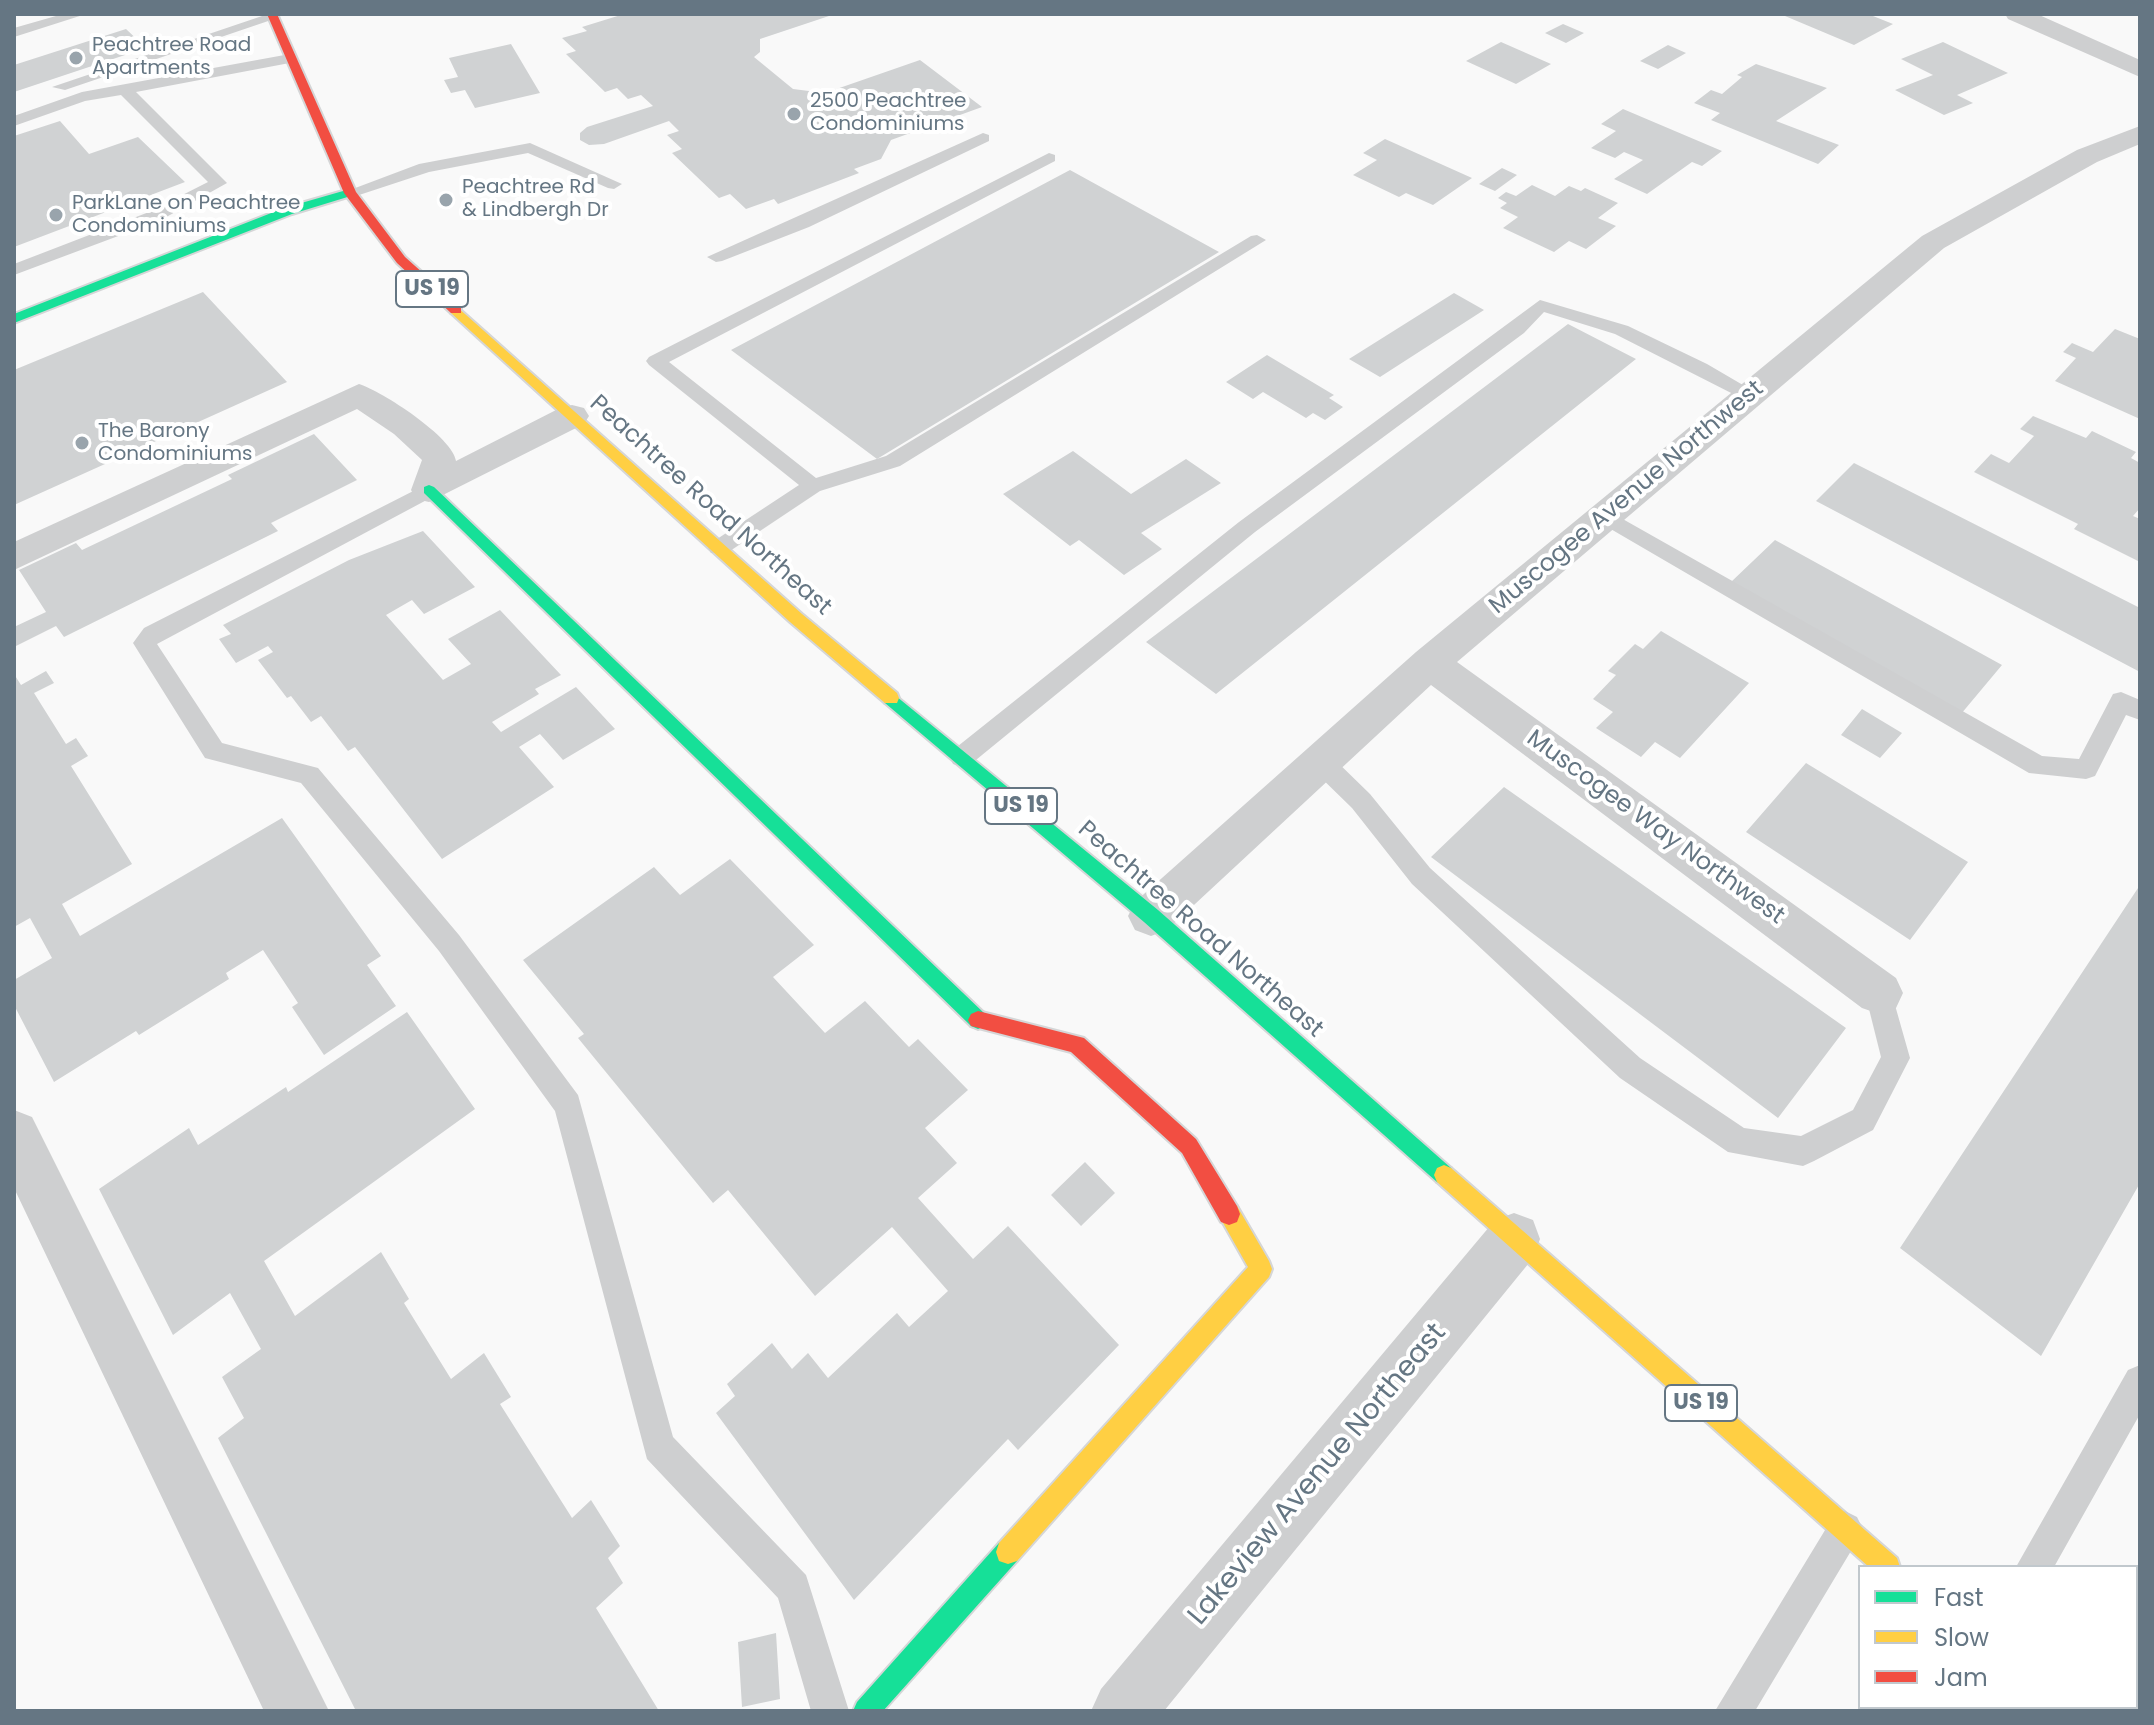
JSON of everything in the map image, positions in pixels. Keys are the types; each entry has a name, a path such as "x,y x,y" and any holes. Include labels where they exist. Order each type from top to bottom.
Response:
{"main road":[{"name":"Peachtree Road Northeast","path":"272,15 350,193 401,260 719,548 1151,916 1886,1565"},
{"path":"14,319 288,211 350,193"},
{"path":"429,490 979,1021 1077,1044 1189,1146 1261,1269 866,1711"}],"street":[{"path":"2017,14 2140,69"},
{"name":"Muscogee Avenue Northwest","path":"1151,916 1430,663 1933,242 2087,156 2140,134"},
{"path":"14,557 359,395 406,426 440,458 429,490"},
{"path":"429,490 572,416"},
{"name":"Muscogee Way Northwest","path":"1430,663 1879,993"},
{"path":"14,1134 297,1711"},
{"name":"Lakeview Avenue Northeast","path":"1123,1711 1514,1239"}],"lane":[{"path":"14,33 79,14"},
{"path":"44,92 272,15"},
{"path":"14,121 82,97 290,59"},
{"path":"14,270 155,216 219,183 123,88"},
{"path":"716,257 803,223 983,138"},
{"path":"350,193 425,168 530,148 614,184"},
{"path":"813,486 656,361 1049,158"},
{"path":"719,548 813,486 893,461 1257,240"},
{"path":"962,757 1247,527 1517,329 1540,306 1568,310 1637,338 1750,395"},
{"path":"429,490 152,634 145,643 214,751 309,775 449,943 568,1105 659,1447 793,1588 830,1711"},
{"path":"1605,516 2038,766 2086,769 2121,701 2140,711"},
{"path":"1321,762 1361,801 1421,876 1630,1068 1739,1142 1803,1151 1863,1120 1896,1058 1879,993"},
{"path":"2035,1565 2140,1382"},
{"path":"1734,1711 1845,1529"}],"building":[{"name":"2500 Peachtree Condominiums","path":"624,14 835,14 760,39 760,52 754,57 793,89 825,93 920,60 982,107 891,140 881,159 854,169 859,173 778,204 774,199 746,209 730,194 719,198 672,153 682,149 667,135 679,131 669,121 604,144 589,145 580,140 580,133 587,127 653,106 641,95 628,99 617,88 605,92 566,54 576,51 562,38 587,31 582,27"},
{"path":"1868,14 1893,24 1854,45 1785,16"},
{"path":"1563,24 1584,33 1566,43 1545,33"},
{"name":"Peachtree Road Apartments","path":"126,29 146,48 14,92 14,65"},
{"path":"1501,42 1551,64 1516,84 1466,61"},
{"path":"1943,42 2008,73 1957,95 1973,103 1944,115 1895,90 1933,75 1901,59"},
{"path":"511,44 540,93 475,108 465,90 451,93 444,80 458,77 449,58"},
{"path":"1668,45 1686,53 1658,69 1640,61"},
{"path":"1756,64 1827,88 1776,121 1839,145 1818,164 1711,120 1720,113 1694,103 1711,90 1722,94 1742,77 1737,75"},
{"path":"1623,109 1722,151 1702,166 1692,162 1647,194 1614,179 1643,160 1624,152 1615,158 1591,148 1616,131 1601,124"},
{"name":"ParkLane on Peachtree Condominiums","path":"60,121 89,154 138,137 185,182 14,247 14,136"},
{"path":"1385,139 1472,178 1433,205 1406,193 1399,197 1353,175 1377,160 1363,153"},
{"path":"1502,168 1517,175 1495,191 1479,184"},
{"path":"1070,170 1219,252 877,459 731,350"},
{"path":"1532,185 1555,196 1569,186 1581,191 1585,188 1618,203 1598,218 1616,226 1586,249 1569,241 1554,252 1503,228 1518,217 1500,208 1507,203 1498,198 1506,192 1516,196"},
{"name":"The Barony Condominiums","path":"203,292 287,382 14,505 14,370"},
{"path":"1454,293 1484,310 1380,377 1349,359"},
{"path":"1568,324 1636,359 1216,694 1146,642"},
{"path":"2115,329 2140,339 2140,419 2055,381 2076,358 2063,352 2072,343 2093,352"},
{"path":"1267,355 1334,395 1329,398 1343,407 1325,420 1313,413 1306,418 1263,392 1253,399 1226,382"},
{"path":"2033,416 2086,438 2092,431 2136,452 2131,458 2140,463 2140,508 2133,516 2140,519 2140,562 2074,529 2078,524 1974,472 1991,454 2009,463 2034,436 2020,429"},
{"path":"314,434 357,480 271,523 278,531 64,637 56,626 14,647 14,627 46,612 19,570 76,543 82,550 232,479 228,475"},
{"path":"1073,451 1131,494 1186,459 1221,483 1141,533 1162,549 1124,575 1079,540 1070,546 1003,494"},
{"path":"1854,463 2140,608 2140,672 1816,501"},
{"path":"423,531 475,587 424,614 412,600 386,615 443,680 471,664 448,639 500,610 561,675 535,689 539,694 492,722 501,732 576,687 615,729 563,760 540,734 519,747 554,787 442,859 355,747 348,751 321,716 311,722 291,696 287,698 258,660 273,652 268,646 236,663 219,639 231,634 223,625 349,560"},
{"path":"1775,540 2002,665 1961,714 1731,582"},
{"path":"1661,631 1749,683 1680,758 1655,742 1641,757 1596,728 1613,712 1593,699 1616,675 1608,671 1635,644 1643,649"},
{"path":"46,671 54,683 34,693 66,744 76,738 88,756 71,766 132,864 62,904 80,936 282,818 381,956 367,965 396,1006 324,1055 292,1007 298,1003 263,950 226,973 229,979 139,1035 136,1031 54,1082 14,1005 14,980 52,958 30,918 14,927 14,674 21,685"},
{"path":"1862,709 1902,733 1880,758 1841,735"},
{"path":"1806,763 1968,862 1910,940 1746,832"},
{"path":"1504,787 1846,1028 1778,1118 1431,857"},
{"path":"730,859 814,945 773,977 825,1033 865,1001 909,1047 918,1039 968,1090 925,1128 957,1163 918,1198 973,1259 1008,1226 1119,1345 1018,1450 1008,1439 854,1600 716,1413 735,1396 727,1384 772,1343 792,1369 808,1353 828,1378 897,1313 909,1327 948,1291 892,1227 815,1296 728,1190 713,1203 578,1038 584,1034 523,960 654,867 680,895"},
{"path":"2140,885 2140,1183 2041,1356 1900,1248"},
{"path":"407,1012 475,1109 264,1261 295,1316 381,1252 409,1299 404,1303 451,1379 484,1353 511,1397 500,1404 572,1518 591,1500 620,1546 608,1558 623,1583 596,1608 659,1711 356,1711 218,1438 244,1418 222,1377 261,1349 230,1293 173,1335 99,1189 189,1128 198,1145 286,1087 288,1092"},
{"path":"1085,1162 1115,1193 1081,1226 1051,1195"},
{"path":"776,1633 780,1699 742,1707 738,1642"}],"traffic: fast":[{"path":"14,319 288,211 350,193"},
{"path":"429,490 978,1020"},
{"path":"891,698 1151,916 1444,1175"},
{"path":"866,1711 1008,1552"}],"traffic: slow":[{"path":"456,310 796,618 891,698"},
{"path":"1444,1175 1886,1565"},
{"path":"1008,1552 1261,1269 1229,1214"}],"traffic: jam":[{"path":"272,14 350,193 401,260 456,310"},
{"path":"978,1020 1077,1044 1189,1146 1229,1214"}],"place":[{"name":"Peachtree Road Apartments","path":"76,58"},
{"name":"2500 Peachtree Condominiums","path":"794,114"},
{"name":"Peachtree Rd & Lindbergh Dr","path":"446,200"},
{"name":"ParkLane on Peachtree Condominiums","path":"56,215"},
{"name":"The Barony Condominiums","path":"82,443"}]}
